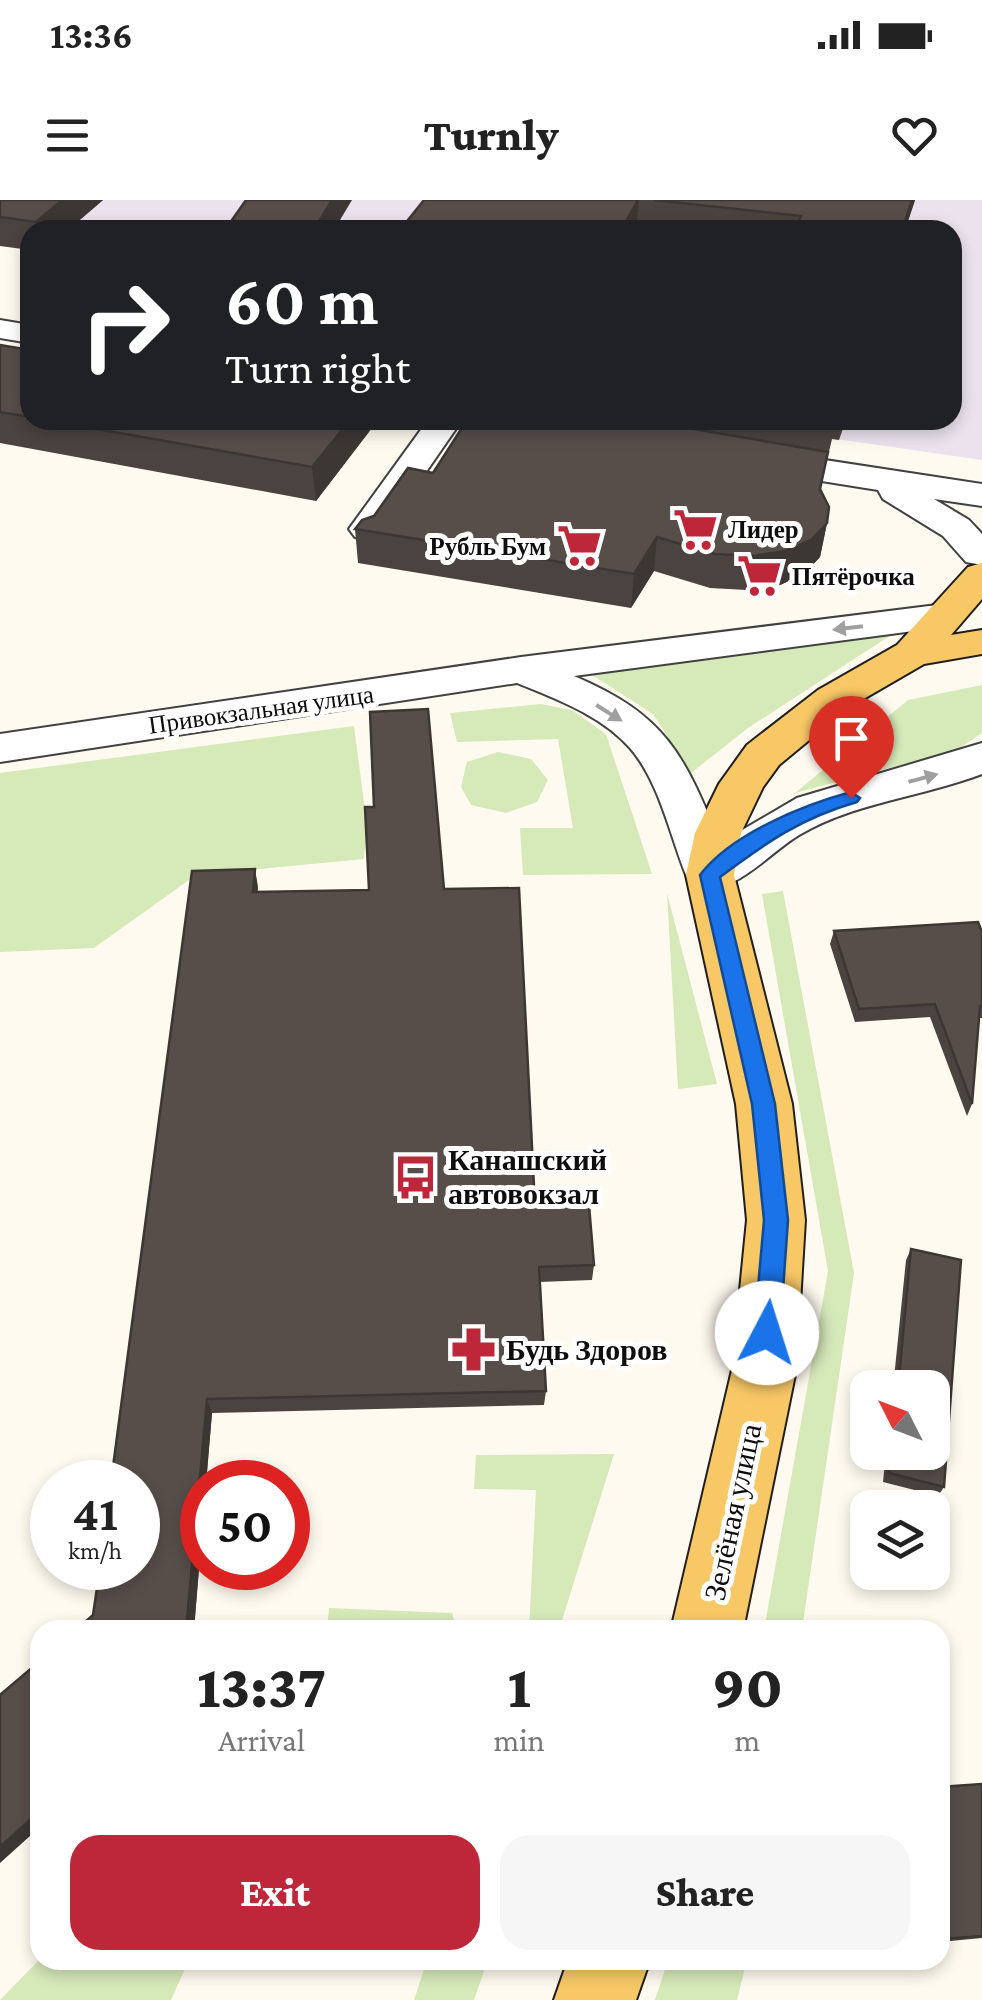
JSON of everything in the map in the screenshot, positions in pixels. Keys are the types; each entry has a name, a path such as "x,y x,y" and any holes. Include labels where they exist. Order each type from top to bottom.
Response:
{"main road":[{"name":"Зелёная улица","path":"709,1620 764,1370 776,1220 764,1104 710,875 718,833 742,784 763,755 833,699 912,654 945,616 981,556"},
{"name":"Зелёная улица","path":"912,654 982,642"},
{"path":"596,2000 606,1970"}],"street":[{"path":"360,540 437,430"},
{"path":"720,454 875,481 982,494"},
{"path":"875,481 935,512 981,556"},
{"name":"Привокзальная улица","path":"0,748 518,657 945,616"},
{"path":"518,657 640,733 657,754 710,875 774,826 816,808 953,770 982,757"}],"shaded area":[{"path":"0,200 982,200 982,460 774,430 962,430 962,220 20,220"}],"green space":[{"path":"891,635 748,728 691,773 653,714 592,675"},
{"path":"982,685 982,733 957,750 795,793 908,700"},
{"path":"541,704 572,710 606,734 652,874 523,875 520,828 573,828 558,739 457,742 450,713"},
{"path":"354,726 367,825 364,859 196,875 94,948 0,952 0,773"},
{"path":"498,752 531,759 548,780 537,802 506,813 471,805 461,787 467,762"},
{"path":"783,891 854,1273 803,1620 766,1620 828,1271 762,894"},
{"path":"667,893 717,1084 678,1089"},
{"path":"614,1454 562,1620 530,1620 536,1490 474,1489 476,1455"},
{"path":"329,1608 452,1613 454,1620 328,1620"},
{"path":"30,1969 184,1970 171,2000 0,2000"},
{"path":"424,1970 484,1970 474,2000 414,2000"},
{"path":"665,1970 744,1970 737,2000 655,2000"}],"building":[{"path":"0,200 62,200 38,220 0,217"},
{"path":"246,200 332,200 320,220 232,220"},
{"path":"424,200 638,200 627,220 408,220"},
{"path":"654,200 912,200 905,220 799,220 801,216"},
{"path":"0,345 20,348 20,415 0,412"},
{"path":"103,430 342,430 312,467"},
{"path":"461,430 699,430 828,452 820,489 829,507 827,523 811,540 786,551 753,556 715,554 657,537 634,574 355,529 362,520 374,516 408,468 433,473"},
{"path":"428,709 444,889 519,888 535,1206 589,1205 594,1265 539,1267 546,1391 207,1399 201,1460 180,1460 180,1590 190,1590 187,1620 87,1620 93,1615 97,1590 160,1590 160,1460 114,1460 192,871 255,869 253,892 369,890 365,807 374,807 370,712"},
{"path":"978,922 982,932 982,1006 972,1104 935,1004 859,1009 834,931"},
{"path":"911,1249 961,1260 950,1407 950,1370 900,1370"},
{"path":"945,1470 944,1487 889,1473"},
{"path":"30,1670 30,1820 0,1847 0,1695"},
{"path":"982,1784 982,1936 950,1938 950,1786"}],"place":[{"name":"Лидер","path":"695,529"},
{"name":"Рубль Бум","path":"579,546"},
{"name":"Пятёрочка","path":"759,576"},
{"name":"Канашский автовокзал","path":"415,1177"},
{"name":"Будь Здоров","path":"473,1350"}],"route":[{"path":"767,1333 776,1220 764,1104 710,875 774,826 851,798"}]}
